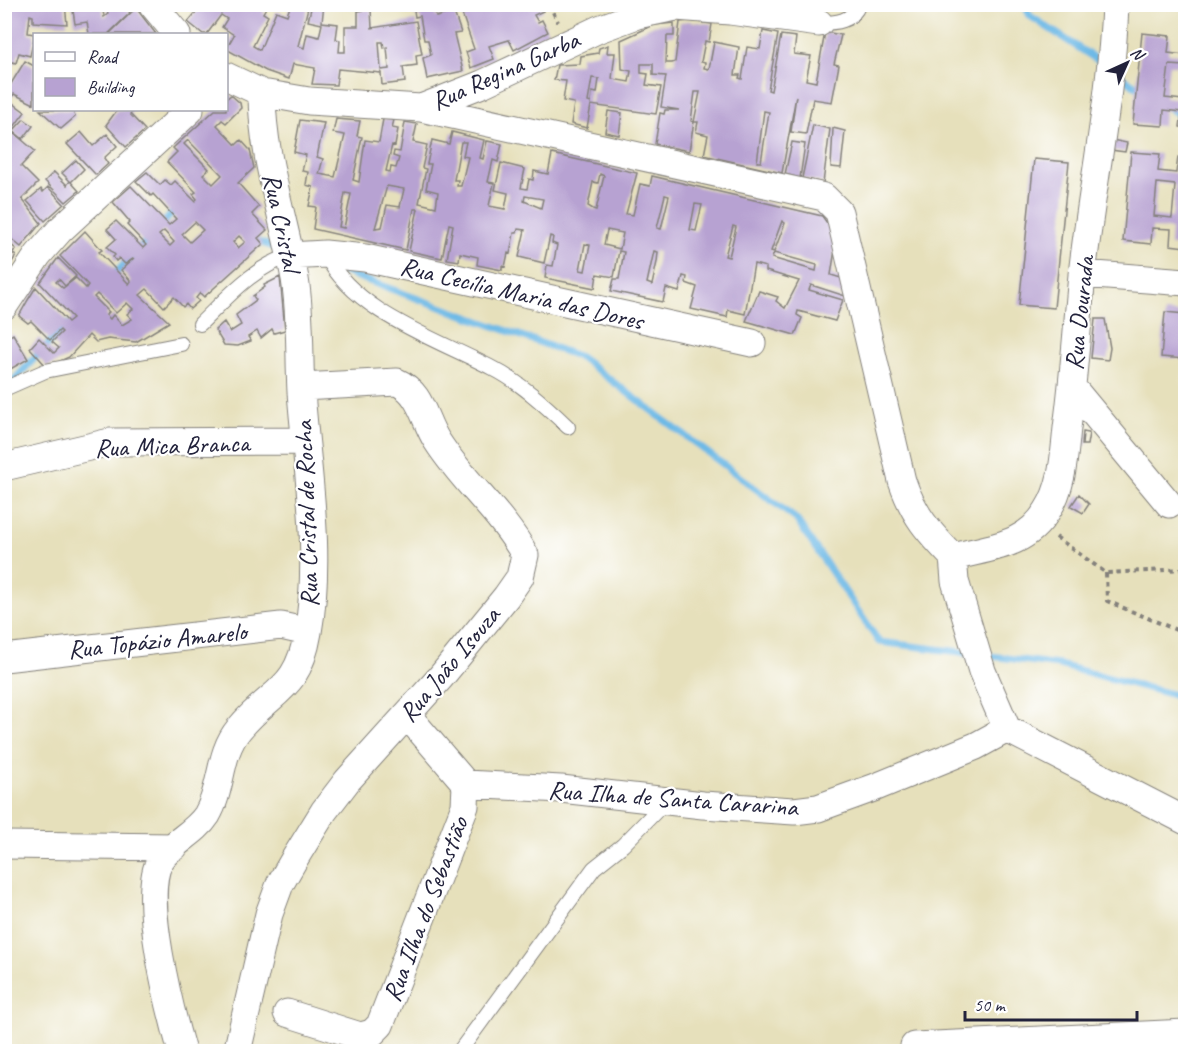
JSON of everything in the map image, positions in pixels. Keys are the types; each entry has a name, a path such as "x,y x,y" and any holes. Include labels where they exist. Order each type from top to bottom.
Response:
{"street":[{"path":"152,4 176,33"},
{"name":"Rua Dourada","path":"953,557 1010,544 1026,535 1038,524 1055,497 1061,474 1072,387 1082,274 1109,81 1115,4"},
{"name":"Rua Regina Garba","path":"228,77 262,93 309,101 421,108 482,84 599,28 666,9 676,7 730,11 819,23"},
{"name":"Rua Cristal","path":"262,93 262,117 267,147 291,256 296,290 299,351"},
{"path":"421,108 824,197 839,212 902,481 911,508 922,525 953,557 955,581 982,671 1007,729 1185,821"},
{"path":"4,306 38,255 60,230 189,111"},
{"name":"Rua Cecília Maria das Dores","path":"291,256 325,254 365,258 752,343"},
{"path":"1082,274 1185,282"},
{"name":"Rua Cristal de Rocha","path":"182,1052 163,972 153,890 156,870 160,858 190,834 207,816 232,738 297,671 308,632 313,541 299,351"},
{"name":"Rua João Isouza","path":"237,1052 269,914 280,884 324,811 506,597 520,577 525,555 516,537 456,470 425,420 416,394 407,386 397,382 301,387"},
{"path":"1072,387 1169,504"},
{"name":"Rua Mica Branca","path":"4,467 110,442 305,441"},
{"name":"Rua Topázio Amarelo","path":"4,658 281,626 308,632"},
{"name":"Rua Ilha do Sebastião","path":"287,1013 360,1036 372,1032 380,1025 465,806 466,784 407,715"},
{"name":"Rua Ilha de Santa Cararina","path":"466,784 561,789 794,811 818,808 976,746 1007,729"},
{"path":"4,845 174,847"},
{"path":"914,1046 1185,1034"},
{"path":"1177,1052 1185,1042"}],"lane":[{"path":"819,23 837,23 847,20 859,4"},
{"path":"325,254 331,268 340,278 395,320 494,369 542,403 568,427"},
{"path":"200,324 249,278 273,261 291,256"},
{"path":"4,389 45,371 181,344"},
{"path":"459,1052 594,868 623,845 667,800"}],"path":[{"path":"1038,524 1106,573 1185,569"},
{"path":"1106,573 1107,602 1185,634"}],"building":[{"path":"4,4 65,4 67,24 33,22 33,16 30,15 28,33 33,34 33,43 30,56 19,53 16,63 4,60"},
{"path":"72,4 102,4 104,17 108,14 106,4 124,4 130,13 109,33 89,33 87,22 75,24"},
{"path":"190,4 268,4 263,13 268,16 253,46 260,50 276,11 287,15 291,4 309,4 298,46 304,48 307,34 319,37 322,24 308,21 312,4 324,4 322,22 338,24 336,39 340,40 339,52 345,52 345,26 358,26 358,11 371,9 372,28 416,21 422,54 416,55 417,65 403,67 405,82 382,85 381,73 338,69 336,85 312,84 315,68 293,64 289,79 266,71 228,50 234,35 222,27 227,19 221,15 208,33 202,33 188,22 197,11","holes":["379,42 383,42 384,48 387,47 389,69 381,70"]},
{"path":"413,4 433,4 436,17 454,12 461,33 454,34 463,71 427,79 423,58 431,55 428,40 424,40 420,16 415,17"},
{"path":"436,4 540,4 543,11 534,15 538,22 542,20 548,32 514,50 509,40 489,46 494,59 471,68 466,52 474,49 459,5 438,11"},
{"path":"136,8 155,33 110,33"},
{"path":"680,22 712,24 709,42 705,41 701,62 705,63 704,68 709,69 714,42 739,47 735,75 740,75 739,78 742,79 747,47 760,49 763,31 778,34 768,90 771,91 781,35 796,37 794,54 811,56 806,80 816,82 825,32 841,35 834,64 839,65 832,102 813,99 806,134 791,132 796,96 782,173 704,155 708,135 696,132 698,122 694,122 689,151 655,144 660,113 664,114 665,110 679,110 661,107 666,76 653,75 653,64 641,64 641,73 648,74 646,85 661,87 656,114 591,105 587,128 571,124 574,103 563,101 566,81 554,80 557,65 580,64 581,56 598,53 599,48 608,45 607,53 615,53 612,79 629,82 631,71 622,69 621,40 654,25 674,23 674,36 667,36 666,63 672,63 675,62","holes":["592,78 599,79 597,93 592,92 591,103 588,102","695,92 700,92 694,122 691,121","764,111 769,112 761,162 757,162"]},
{"path":"1142,33 1170,36 1168,53 1185,55 1185,66 1169,65 1165,98 1183,100 1185,92 1185,128 1180,127 1182,112 1164,110 1163,126 1133,124"},
{"path":"25,61 33,65 33,104 14,94 10,99 4,95"},
{"path":"231,95 240,103 241,108 226,123 222,120 217,125 236,145 241,140 250,150 254,168 238,183 259,207 252,214 267,230 258,238 263,244 204,297 200,293 196,298 199,301 190,309 186,304 183,307 174,297 164,307 147,289 140,295 169,322 136,342 108,339 96,342 89,335 69,357 47,367 30,348 39,338 54,353 59,348 52,342 62,332 60,330 50,340 31,321 28,323 19,316 36,287 68,322 73,318 40,283 58,258 76,276 65,286 59,279 56,282 63,288 76,278 86,288 88,285 60,256 85,231 102,250 99,252 129,284 131,281 121,270 134,258 125,264 119,258 116,261 113,257 115,255 107,247 116,239 107,229 116,221 143,248 146,245 127,225 130,222 113,202 131,186 169,225 176,219 153,194 151,196 136,181 147,172 160,185 165,180 171,185 175,181 195,201 197,199 193,194 196,192 167,162 177,152 173,148 214,111 228,111 228,97","holes":["188,140 222,175 213,184 203,174 209,169 184,144","195,222 203,230 190,242 182,234","164,231 174,242 170,246 159,235","239,236 245,242 238,248 233,242","97,294 116,313 127,303 133,309 127,314 132,319 122,325 113,315 110,319 106,315 109,312 94,297"]},
{"path":"6,98 25,112 11,131 4,126"},
{"path":"41,111 73,111 75,117 61,129"},
{"path":"116,111 134,111 130,114 145,130 126,147 106,125"},
{"path":"608,111 622,113 619,135 605,132"},
{"path":"24,119 33,126 23,139 13,131"},
{"path":"336,119 360,121 357,136 362,137 353,180 359,182 365,140 379,142 383,119 394,120 392,128 398,129 386,171 390,172 391,167 396,168 399,158 393,156 394,151 400,152 405,122 417,124 413,142 427,145 422,168 426,169 419,203 436,207 438,192 426,189 431,164 427,164 432,140 449,144 452,132 484,140 480,158 483,159 487,141 502,144 498,162 493,160 488,182 494,183 489,206 505,209 508,193 495,190 501,163 525,169 521,188 527,189 529,179 533,180 534,171 548,174 552,154 637,173 626,214 633,215 640,184 650,186 652,176 822,216 837,237 831,275 841,278 845,296 811,285 809,290 843,300 835,321 798,311 797,315 802,318 795,335 746,321 759,291 778,297 776,301 785,308 799,281 766,271 766,267 754,264 745,314 728,310 727,317 691,309 697,287 686,283 687,277 683,276 679,292 666,288 663,302 611,291 614,279 619,279 624,252 619,251 614,277 597,274 595,288 545,278 547,265 553,266 557,245 552,243 553,237 550,236 544,263 519,257 525,230 518,229 517,233 514,233 510,254 508,253 505,267 502,266 502,270 477,265 478,257 460,253 459,261 447,259 453,225 449,224 442,258 409,251 418,209 414,209 406,250 313,229 316,207 309,206 313,187 306,185 308,172 302,171 306,155 294,152 300,120 324,123 317,157 323,159 319,174 335,177 345,135 333,133","holes":["461,142 466,142 463,156 468,157 461,186 457,186 458,180 454,180","600,174 604,176 596,210 588,206 593,182 598,183","387,186 404,189 400,207 387,205 382,227 375,228","345,193 351,194 344,228 339,227","665,195 669,196 661,229 657,228","525,196 543,199 541,208 524,201","695,204 702,205 696,231 690,230","782,221 785,223 774,252 771,251","733,226 736,227 729,257 725,256","607,230 623,233 620,249 604,245","585,244 590,245 585,271 580,270","654,251 658,252 652,285 647,283","774,253 817,265 816,271 772,258"]},
{"path":"813,125 830,129 823,183 802,178"},
{"path":"833,128 845,131 841,168 831,167"},
{"path":"81,132 93,146 107,134 117,146 104,158 108,164 96,175 67,144"},
{"path":"14,133 35,151 21,166 38,183 22,199 41,223 21,247 4,233 4,144"},
{"path":"1112,140 1127,143 1125,152 1111,150"},
{"path":"792,142 805,144 800,178 785,174"},
{"path":"1131,152 1160,154 1158,171 1176,173 1178,157 1185,157 1185,247 1170,245 1171,229 1152,228 1151,244 1123,241","holes":["1157,183 1175,185 1172,218 1154,216"]},
{"path":"1034,159 1069,162 1054,308 1019,305"},
{"path":"76,160 84,169 71,182 79,191 66,202 45,181 54,172 67,185 70,181 62,173"},
{"path":"48,187 64,204 45,221 27,201 41,189 43,192"},
{"path":"4,239 16,249 12,253 16,256 4,274"},
{"path":"280,277 285,330 274,333 272,329 261,338 257,331 248,337 251,341 238,346 224,345 215,330 224,322 230,332 241,325 236,315 256,300 253,296 265,287 264,285"},
{"path":"1165,312 1185,314 1185,359 1161,357"},
{"path":"1095,319 1105,319 1110,348 1108,360 1091,358"},
{"path":"13,334 28,359 7,371 4,366 4,340"},
{"path":"1083,432 1089,433 1087,445 1082,445"},
{"path":"1079,494 1089,504 1083,513 1071,506"}],"waterway":[{"path":"1024,4 1030,16 1105,65"},
{"path":"1116,73 1142,90"},
{"path":"1166,106 1186,119"},
{"path":"160,227 174,211 178,213"},
{"path":"112,277 150,237"},
{"path":"256,241 282,250"},
{"path":"341,271 580,357 796,519 879,642 969,653"},
{"path":"13,381 67,324"},
{"path":"983,655 1059,665 1186,698"}]}
